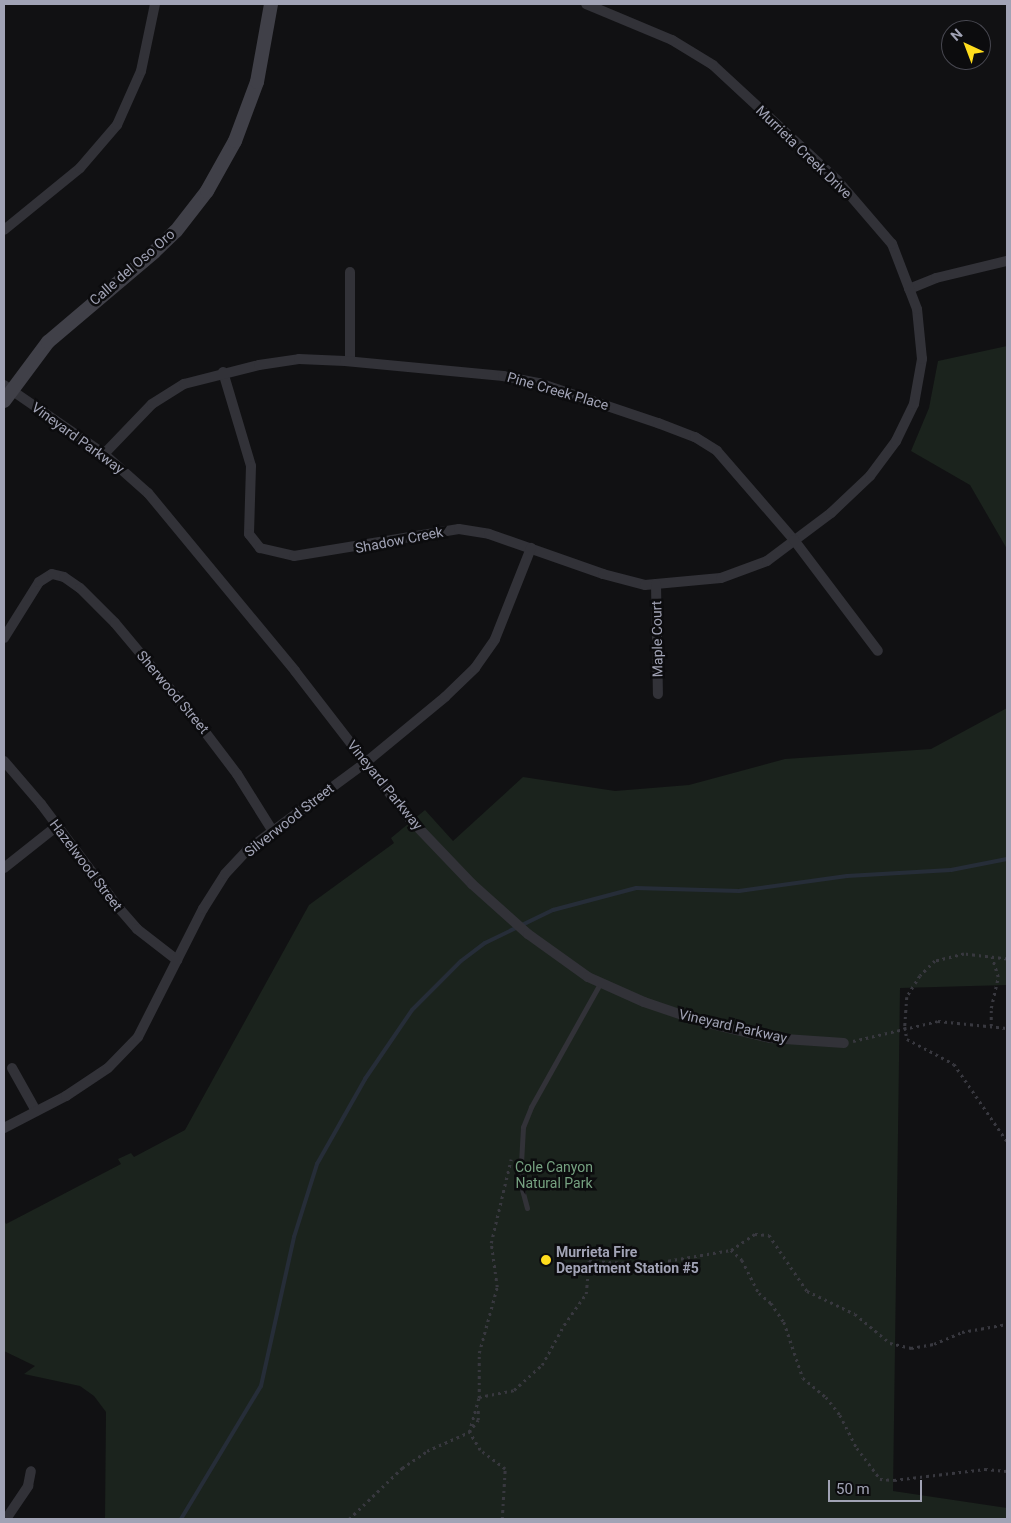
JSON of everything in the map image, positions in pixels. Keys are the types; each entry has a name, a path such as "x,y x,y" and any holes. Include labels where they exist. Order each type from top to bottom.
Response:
{"main road":[{"name":"Calle del Oso Oro","path":"6,392 48,342 176,231 206,191 235,141 257,82 270,4"}],"street":[{"path":"4,230 80,168 116,125 142,71 155,4"},
{"name":"Murrieta Creek Drive","path":"586,4 672,40 713,65 837,180 892,244 917,309 922,359 914,404 896,441 870,476 831,513 794,540"},
{"path":"909,289 945,276 1007,261"},
{"path":"350,272 350,361"},
{"name":"Pine Creek Place","path":"104,454 152,404 184,384 223,372 299,359 350,361 503,376 607,404 695,437 717,452 794,540 878,651"},
{"name":"Shadow Creek","path":"223,372 251,466 249,534 260,548 294,556 459,529 489,534 603,574 645,585 721,578 768,561 794,540"},
{"name":"Vineyard Parkway","path":"6,392 104,454 148,493 295,671 408,816 472,884 552,953 601,982 644,1002 703,1022 770,1038 844,1043"},
{"name":"Silverwood Street","path":"4,1128 96,1076 127,1050 138,1037 177,960 225,874 272,830 365,763 445,697 475,668 495,638 531,548"},
{"name":"Sherwood Street","path":"4,638 39,582 52,574 64,577 80,588 133,644 215,743 272,830"},
{"name":"Maple Court","path":"656,584 658,694"},
{"name":"Hazelwood Street","path":"4,761 137,929 177,960"},
{"path":"4,868 57,826"},
{"path":"12,1068 36,1111"},
{"path":"6,1519 28,1486 31,1471"}],"lane":[{"path":"527,1208 520,1181 523,1127 531,1107 601,982"}],"path":[{"path":"1007,959 964,954 935,961 920,976 907,997 905,1027 907,1039 954,1064 1007,1141"},
{"path":"991,1026 991,1008 998,977 992,957"},
{"path":"844,1043 905,1027 938,1021 1007,1028"},
{"path":"349,1519 402,1468 427,1451 469,1432 478,1420 479,1353 497,1287 491,1243 512,1154"},
{"path":"479,1397 514,1390 542,1366 564,1325 586,1294 589,1260 649,1264 731,1250 754,1234 769,1235 807,1291 854,1314 890,1343 911,1348 934,1344 962,1332 1007,1324"},
{"path":"731,1250 742,1260 760,1293 771,1303 784,1322 802,1378 826,1397 840,1415 857,1448 880,1478 894,1480 985,1469 1007,1471"},
{"path":"469,1432 480,1450 505,1469 502,1519"}],"green space":[{"path":"1007,346 1007,549 970,485 911,451 929,408 938,361"},
{"name":"Cole Canyon Natural Park","path":"1007,708 1007,985 900,988 893,1491 1007,1508 1007,1519 105,1519 106,1412 94,1396 80,1386 24,1374 35,1366 4,1351 4,1220 6,1224 121,1164 118,1159 131,1153 134,1157 185,1130 309,905 394,843 391,838 425,810 453,841 523,777 615,791 689,785 785,759 931,749"}],"waterway":[{"path":"181,1519 261,1386 294,1237 317,1164 365,1079 412,1010 461,961 485,943 553,910 636,888 739,891 847,876 951,870 1007,859"}],"place":[{"name":"Murrieta Fire Department Station #5","path":"546,1260"}]}
